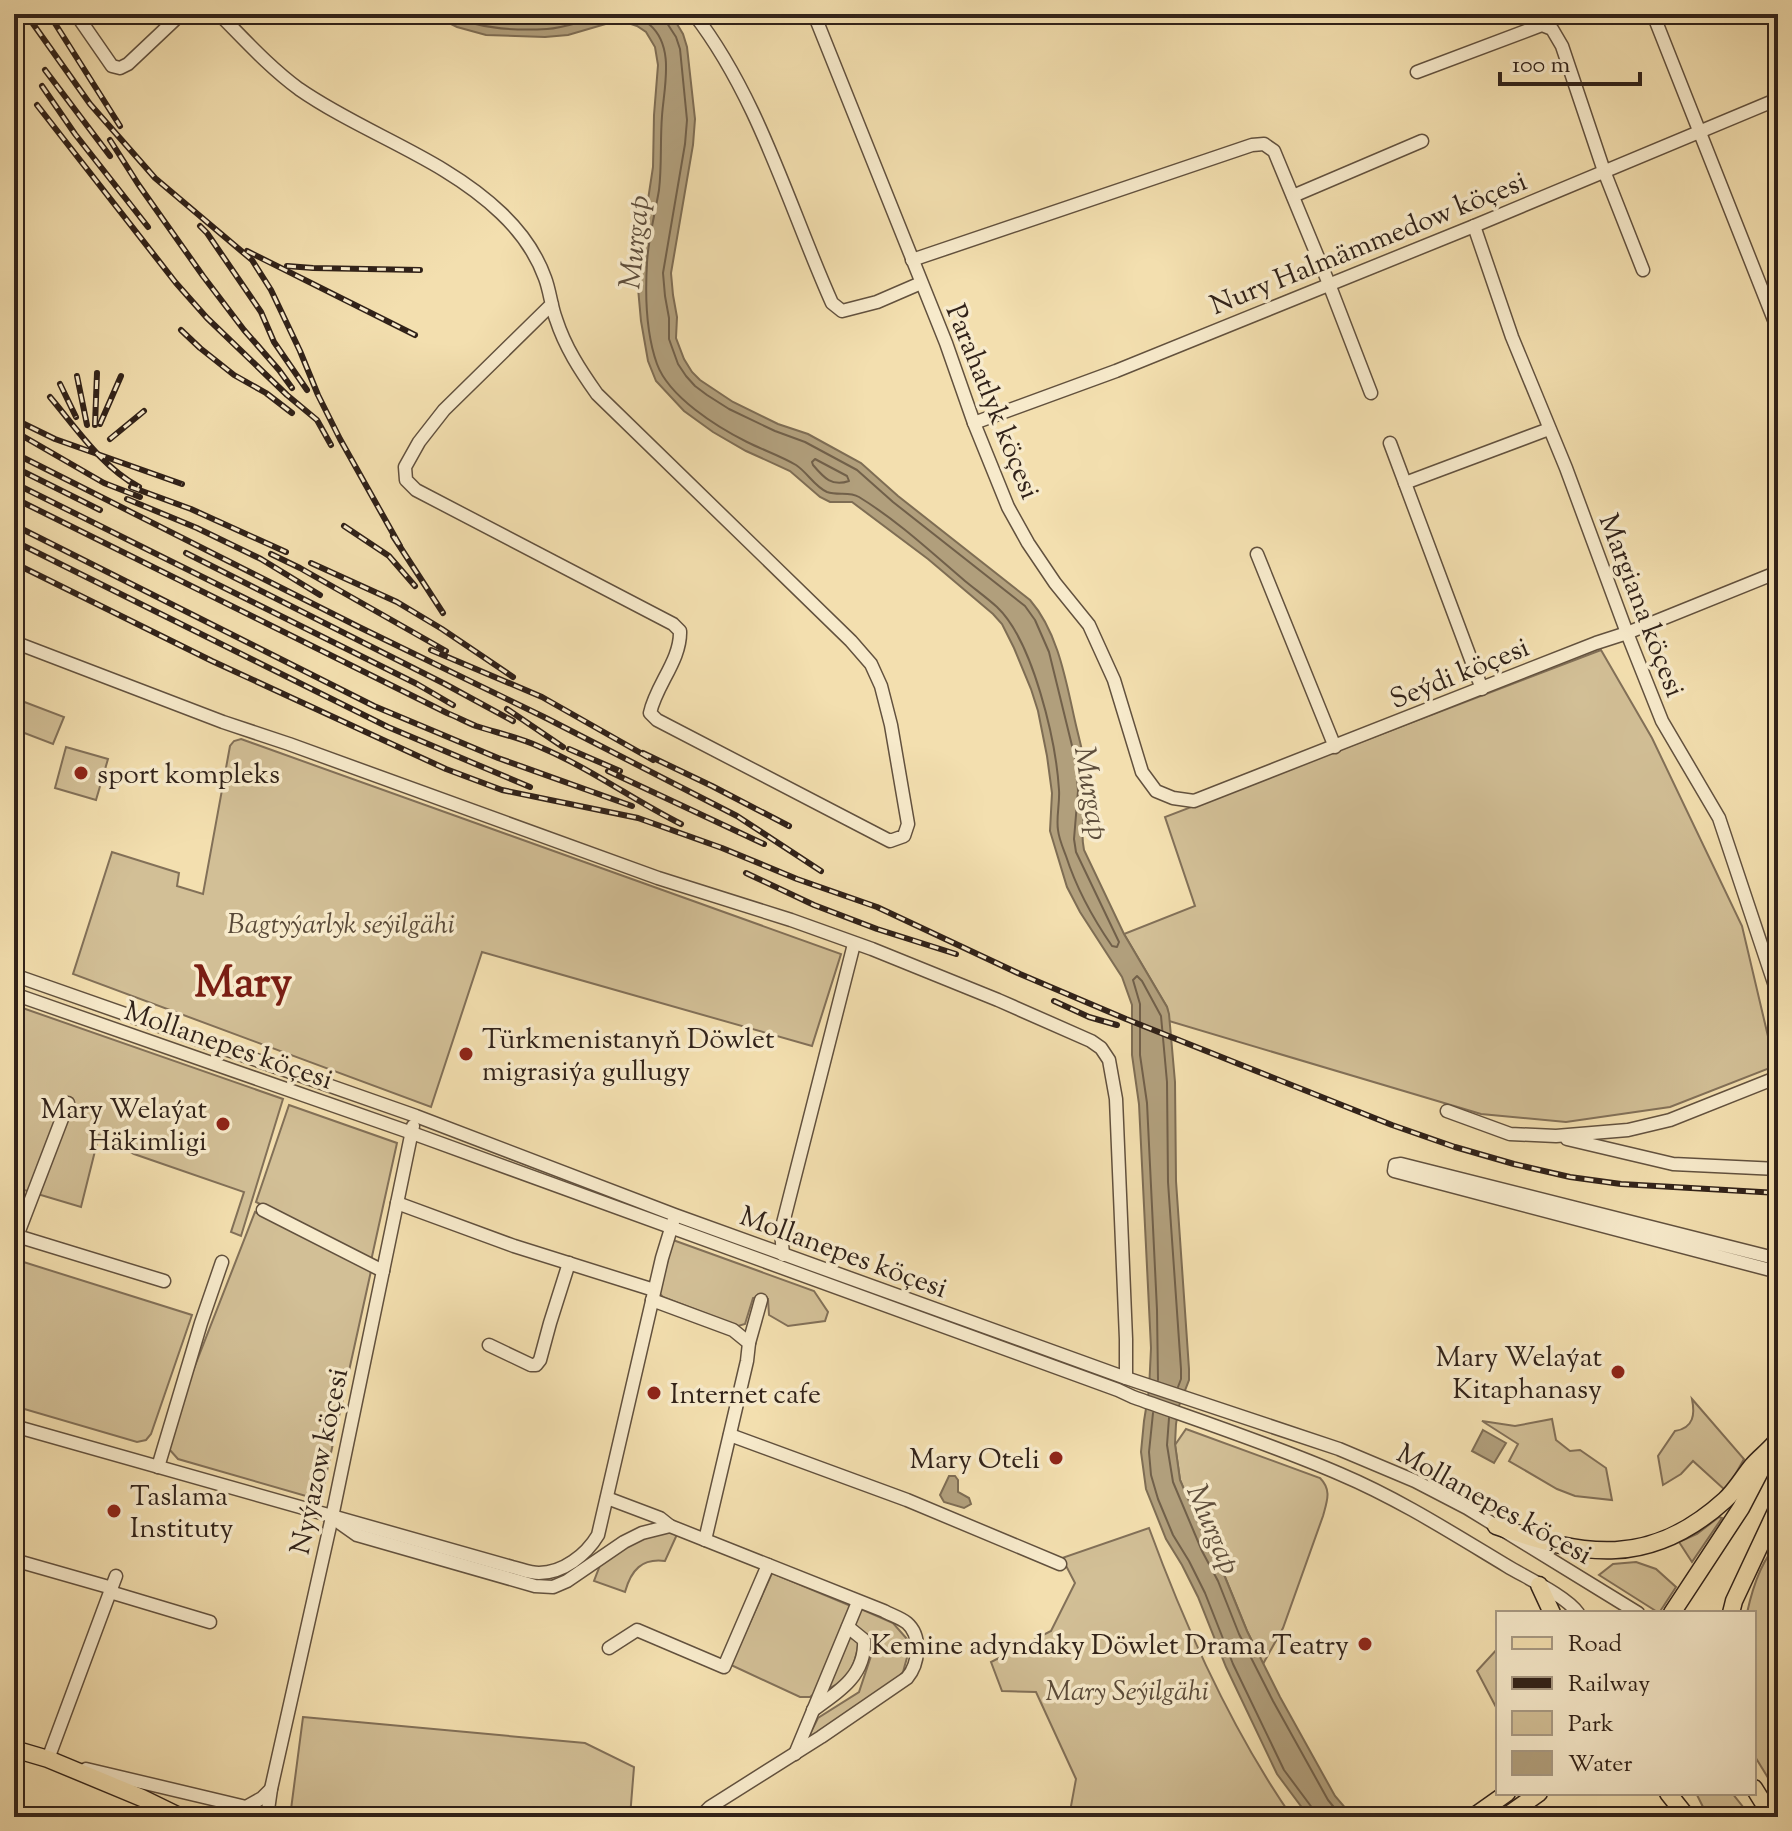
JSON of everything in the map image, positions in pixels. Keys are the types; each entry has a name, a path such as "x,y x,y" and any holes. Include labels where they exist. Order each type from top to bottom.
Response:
{"main road":[{"path":"1496,1526 1541,1542 1584,1550 1623,1551 1667,1539 1698,1522 1728,1498 1776,1441"},
{"path":"1673,1611 1741,1508 1776,1441"},
{"path":"1732,1611 1772,1531 1778,1507"},
{"path":"1539,1585 1551,1611"},
{"path":"14,1749 48,1759 181,1817"},
{"path":"1756,1791 1772,1817"},
{"path":"1473,1817 1504,1795"},
{"path":"1505,1817 1536,1795"},
{"path":"1670,1795 1687,1817"},
{"path":"1686,1795 1695,1817"}],"street":[{"path":"76,14 112,66 120,68 181,14"},
{"path":"219,14 271,67 302,90 463,181 502,214 533,250 571,356 597,394 871,664 881,686 891,725 908,824 904,836 890,841 657,720 650,713 653,701 681,643 680,631 673,624 416,490 406,480 405,467 419,442 444,410 552,304"},
{"path":"694,14 729,69 777,164 832,303 842,311 877,302 921,283"},
{"name":"Parahatlyk köçesi","path":"814,14 1008,507 1055,583 1089,625 1114,680 1142,772 1156,791"},
{"path":"1653,14 1778,330"},
{"path":"1417,72 1542,25 1552,29 1562,46 1604,171 1643,270"},
{"name":"Nury Halmämmedow köçesi","path":"974,423 1116,371 1778,99"},
{"path":"1293,196 1422,141"},
{"path":"912,260 1252,145 1264,144 1274,151 1371,393"},
{"name":"Margiana köçesi","path":"1474,226 1512,337 1662,721 1719,818 1778,995"},
{"path":"1405,483 1549,429"},
{"path":"1390,443 1482,689"},
{"path":"1257,554 1335,747"},
{"name":"Seýdi köçesi","path":"1156,791 1173,798 1194,801 1778,572"},
{"path":"14,642 223,722 658,878 791,920 998,1000 1091,1041 1101,1048 1109,1060 1116,1099 1126,1339 1132,1380"},
{"path":"783,1255 781,1231 854,944"},
{"name":"Mollanepes köçesi","path":"14,975 416,1116 673,1221 1343,1475 1417,1512 1577,1611"},
{"name":"Mollanepes köçesi","path":"14,994 412,1133 783,1255 1132,1380 1339,1449 1415,1481 1467,1508 1635,1611"},
{"path":"1447,1111 1510,1134 1556,1136 1628,1130 1670,1120 1778,1077"},
{"path":"68,1103 16,1236 164,1281"},
{"name":"Nyýazow köçesi","path":"267,1817 416,1116"},
{"path":"1556,1136 1673,1164 1778,1169"},
{"path":"1778,1259 1625,1226 1394,1171 1395,1165 1401,1164 1625,1226 1778,1272"},
{"path":"397,1203 653,1295 733,1330 749,1343"},
{"path":"263,1210 383,1271"},
{"path":"14,1426 512,1567 536,1573 555,1571 591,1547 598,1535 673,1221"},
{"path":"158,1467 222,1262"},
{"path":"489,1345 536,1365 569,1263"},
{"path":"705,1540 761,1300"},
{"path":"1256,1440 1261,1424"},
{"path":"730,1435 907,1500 1060,1564"},
{"path":"607,1498 902,1620 915,1634 917,1644 912,1672 907,1678 710,1807 700,1817"},
{"path":"332,1517 357,1535 535,1586 553,1587 567,1581 624,1542 642,1533 670,1526"},
{"path":"14,1560 113,1585 210,1622"},
{"path":"609,1648 637,1630 724,1667 768,1565"},
{"path":"113,1585 48,1759 246,1807 271,1789"},
{"path":"795,1754 858,1602"},
{"path":"813,1710 843,1689 859,1667 864,1655 864,1640 848,1627"}],"green space":[{"path":"1601,650 1652,738 1742,926 1775,1066 1670,1107 1566,1122 1481,1114 1169,1021 1167,1007 1124,934 1195,906 1165,817"},
{"path":"14,698 64,717 53,744 14,729"},
{"name":"Bagtyýarlyk seýilgähi","path":"241,739 841,954 812,1046 482,952 431,1107 73,974 112,852 179,873 177,886 203,894 230,746"},
{"name":"sport kompleks","path":"66,747 108,759 96,800 55,788"},
{"path":"14,1005 283,1099 241,1236 231,1232 244,1192 134,1154 99,1135 81,1207 14,1187"},
{"path":"289,1105 397,1143 371,1261 256,1202"},
{"path":"255,1212 371,1271 323,1489 317,1496 306,1496 178,1459 166,1440"},
{"path":"673,1240 814,1291 828,1312 825,1321 788,1326 769,1315 768,1299 761,1296 753,1298 745,1324 738,1326 663,1297 659,1293"},
{"path":"14,1259 192,1315 151,1434 146,1440 137,1442 14,1406"},
{"path":"1692,1399 1744,1459 1726,1491 1693,1461 1681,1474 1663,1485 1658,1456 1675,1431 1690,1424"},
{"path":"1552,1419 1556,1440 1570,1451 1580,1450 1606,1468 1612,1500 1575,1496 1509,1461 1518,1444 1482,1421 1515,1426"},
{"path":"1186,1429 1320,1478 1326,1487 1328,1496 1323,1516 1283,1628 1263,1664 1180,1480 1175,1445"},
{"path":"1719,1517 1722,1518 1692,1562 1679,1542 1697,1534"},
{"name":"Mary Seýilgähi","path":"1149,1528 1178,1603 1230,1714 1292,1817 1069,1817 1076,1779 1036,1692 1002,1691 991,1662 1051,1631 1075,1583 1062,1558"},
{"path":"679,1530 665,1561 650,1561 639,1567 625,1592 594,1581 604,1555 624,1542"},
{"path":"1778,1544 1778,1794 1756,1758 1756,1611 1748,1611 1762,1567"},
{"path":"1636,1562 1656,1569 1676,1587 1660,1611 1656,1611 1599,1575 1613,1564"},
{"path":"772,1573 851,1606 815,1693 810,1697 800,1697 731,1665"},
{"path":"861,1609 893,1623 907,1639 908,1654 903,1672 890,1687 808,1738 818,1718 859,1692 876,1641 853,1630"},
{"path":"849,1637 858,1641 852,1666 844,1680 828,1689"},
{"path":"1496,1650 1496,1707 1477,1671"},
{"path":"303,1717 585,1743 634,1767 630,1817 290,1817"},
{"path":"1697,1795 1734,1795 1751,1817 1708,1817"}],"water":[{"path":"431,14 671,14 687,47 695,119 671,273 677,317 676,338 684,359 700,380 733,402 778,424 808,434 861,463 1030,600 1048,627 1064,674 1084,762 1084,850 1124,934 1169,1014 1175,1082 1176,1181 1189,1369 1189,1380 1176,1424 1175,1444 1180,1480 1280,1697 1335,1796 1353,1817 1309,1817 1277,1774 1226,1667 1198,1597 1166,1539 1146,1489 1141,1452 1151,1348 1139,1104 1132,1055 1132,1005 1122,977 1067,887 1050,831 1052,793 1038,711 1002,624 928,559 852,502 830,502 820,497 790,471 713,432 684,411 656,381 648,361 638,288 639,259 653,167 658,65 655,47 646,32 625,22 609,23 568,35 486,35 457,27"},
{"path":"1483,1430 1506,1443 1494,1463 1472,1451"},
{"path":"949,1476 955,1476 958,1492 969,1498 971,1504 964,1508 944,1502 940,1495"}],"railway":[{"path":"26,14 90,104 155,178 252,260 271,290 340,439 400,546"},
{"path":"49,14 120,126"},
{"path":"45,70 110,156"},
{"path":"42,86 75,134 148,227"},
{"path":"37,105 176,283 207,318 317,420 331,445"},
{"path":"110,140 203,276 292,388"},
{"path":"200,226 261,312 274,342 307,390"},
{"path":"247,251 415,335"},
{"path":"287,266 420,270"},
{"path":"181,330 234,375 266,393 292,413"},
{"path":"95,425 97,373"},
{"path":"77,376 87,425"},
{"path":"100,424 121,376"},
{"path":"60,384 76,417"},
{"path":"50,397 101,458 139,487"},
{"path":"110,439 144,411"},
{"path":"14,419 55,439 182,484"},
{"path":"14,431 104,483 140,497"},
{"path":"14,453 737,816 821,871"},
{"path":"14,467 100,510"},
{"path":"14,483 417,684 453,705"},
{"path":"131,487 191,509 286,552"},
{"path":"14,498 447,713 558,755 681,824"},
{"path":"127,499 261,559 320,595"},
{"path":"14,525 374,706 498,758 632,806"},
{"path":"344,526 389,556 415,586"},
{"path":"393,536 443,613"},
{"path":"14,541 388,727 530,787"},
{"path":"186,553 513,721"},
{"path":"271,554 446,651"},
{"path":"14,563 212,661 446,769 502,790 638,818 722,848 877,907 1020,974 1126,1019 1392,1125 1455,1147 1570,1177 1621,1184 1778,1193"},
{"path":"311,563 397,602 513,677"},
{"path":"431,650 542,697 653,760"},
{"path":"507,709 563,747"},
{"path":"569,749 620,771"},
{"path":"643,753 789,826"},
{"path":"608,771 764,844"},
{"path":"746,873 814,905 956,954"},
{"path":"1054,1001 1089,1017 1117,1025"}],"place":[{"name":"sport kompleks","path":"81,773"},
{"name":"Türkmenistanyň Döwlet migrasiýa gullugy","path":"466,1054"},
{"name":"Mary Welaýat Häkimligi","path":"223,1124"},
{"name":"Mary Welaýat Kitaphanasy","path":"1618,1372"},
{"name":"Internet cafe","path":"654,1393"},
{"name":"Mary Oteli","path":"1056,1458"},
{"name":"Taslama Instituty","path":"114,1511"},
{"name":"Kemine adyndaky Döwlet Drama Teatry","path":"1365,1644"}],"district":[{"name":"Mary","path":"243,981"}],"water label":[{"name":"Murgap","path":"634,242"},
{"name":"Murgap","path":"1092,793"},
{"name":"Murgap","path":"1214,1529"}]}
